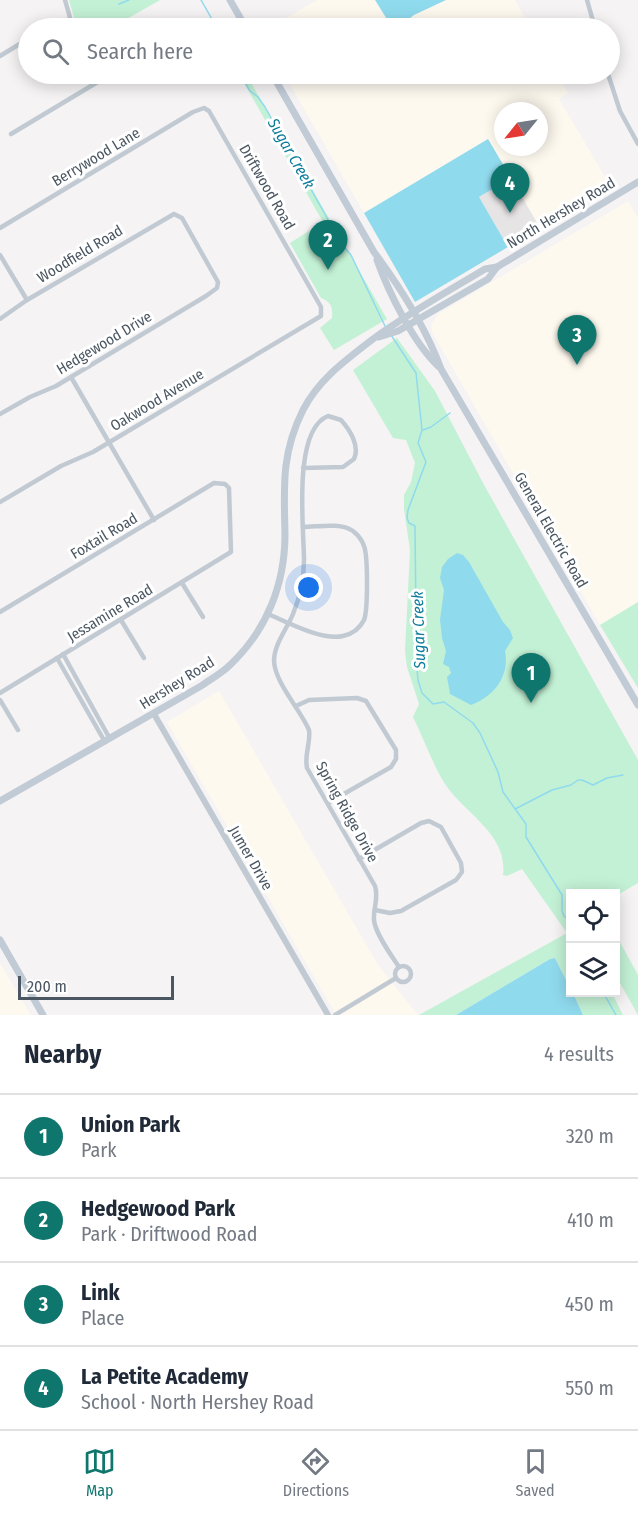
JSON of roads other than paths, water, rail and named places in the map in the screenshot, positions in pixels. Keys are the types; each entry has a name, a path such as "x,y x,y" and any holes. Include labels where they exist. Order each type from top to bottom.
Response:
{"main road":[{"path":"230,0 240,18"},
{"name":"General Electric Road","path":"278,84 374,252 417,320 434,350 441,369 638,705"},
{"name":"North Hershey Road","path":"412,312 485,269 497,267 638,182"},
{"name":"General Electric Road","path":"374,252 384,279 404,317 426,354 441,369"},
{"name":"North Hershey Road","path":"409,325 488,279 497,267"},
{"name":"Hershey Road","path":"0,801 201,686 230,665 253,639 277,596 284,564 284,470 290,443 304,409 322,381 344,360 412,312"},
{"name":"Hershey Road","path":"374,339 409,325"},
{"path":"0,940 43,1015"}],"street":[{"path":"64,0 70,18"},
{"path":"587,0 592,18"},
{"path":"0,56 18,45"},
{"path":"11,134 89,84"},
{"path":"611,84 620,111 638,144"},
{"name":"Berrywood Lane","path":"0,228 193,112 204,108"},
{"name":"Driftwood Road","path":"204,108 209,111 249,180 321,306 322,312"},
{"name":"Hedgewood Drive","path":"2,413 71,377 218,287 217,280 182,218 175,214"},
{"name":"Woodfield Road","path":"0,319 27,300 159,221 175,214"},
{"path":"0,255 27,300"},
{"name":"Oakwood Avenue","path":"0,502 61,466 109,442 321,316 322,312"},
{"path":"71,377 154,520"},
{"path":"0,405 2,413"},
{"name":"Spring Ridge Drive","path":"303,468 343,467 352,463 356,455 356,444 341,420 328,417 319,421 310,440 303,468 302,584 289,623 276,649 274,662 277,674 309,730 307,768 377,891 376,927 399,967"},
{"name":"Foxtail Road","path":"0,612 214,483 221,482 229,488 231,494 231,552"},
{"path":"268,614 332,637 345,636 360,626 366,608 366,552 359,536 343,527 303,527"},
{"name":"Jessamine Road","path":"0,693 231,552"},
{"path":"182,583 203,617"},
{"path":"121,620 144,658"},
{"path":"63,654 108,740"},
{"path":"57,658 84,706 108,740"},
{"path":"296,706 309,700 357,698 366,701 396,750 396,759 391,766 328,803"},
{"path":"0,700 18,729"},
{"path":"84,706 90,702"},
{"name":"Jumer Drive","path":"154,714 328,1015"},
{"path":"359,859 429,821 441,827 461,863 462,872 456,880 401,911 390,913 375,910"},
{"path":"399,967 408,968 411,975 408,980 403,982 396,978 396,971 399,967"},
{"path":"335,1015 396,978"}],"water":[{"path":"375,0 446,0 410,18 386,18"},
{"path":"488,139 494,149 494,156 498,156 511,178 479,197 508,247 415,302 364,213"},
{"path":"457,553 463,555 469,562 513,638 505,651 505,669 499,684 487,697 471,705 450,694 447,677 451,673 449,667 443,664 446,651 440,620 444,590 440,578 442,567"},
{"path":"555,958 566,980 566,997 575,997 583,1015 456,1015"}],"waterway":[{"path":"119,4 129,0"},
{"name":"Sugar Creek","path":"201,0 211,18"},
{"name":"Sugar Creek","path":"246,84 265,107 341,243 351,255 385,326"},
{"name":"Sugar Creek","path":"391,335 416,373 422,430 418,443 426,462 407,518 409,523 415,526 416,616 414,636 418,680 422,693 433,704 444,702 473,723 480,733 498,772 503,792 526,824 526,837 562,895 562,911 566,918"},
{"name":"Sugar Creek","path":"423,430 450,413"},
{"path":"515,809 578,780 593,785 607,778 623,775"},
{"name":"Sugar Creek","path":"606,997 616,1015"}],"place":[{"name":"La Petite Academy","path":"510,213"},
{"name":"Hedgewood Park","path":"328,270"},
{"name":"Link","path":"577,365"},
{"name":"Union Park","path":"531,703"}]}
